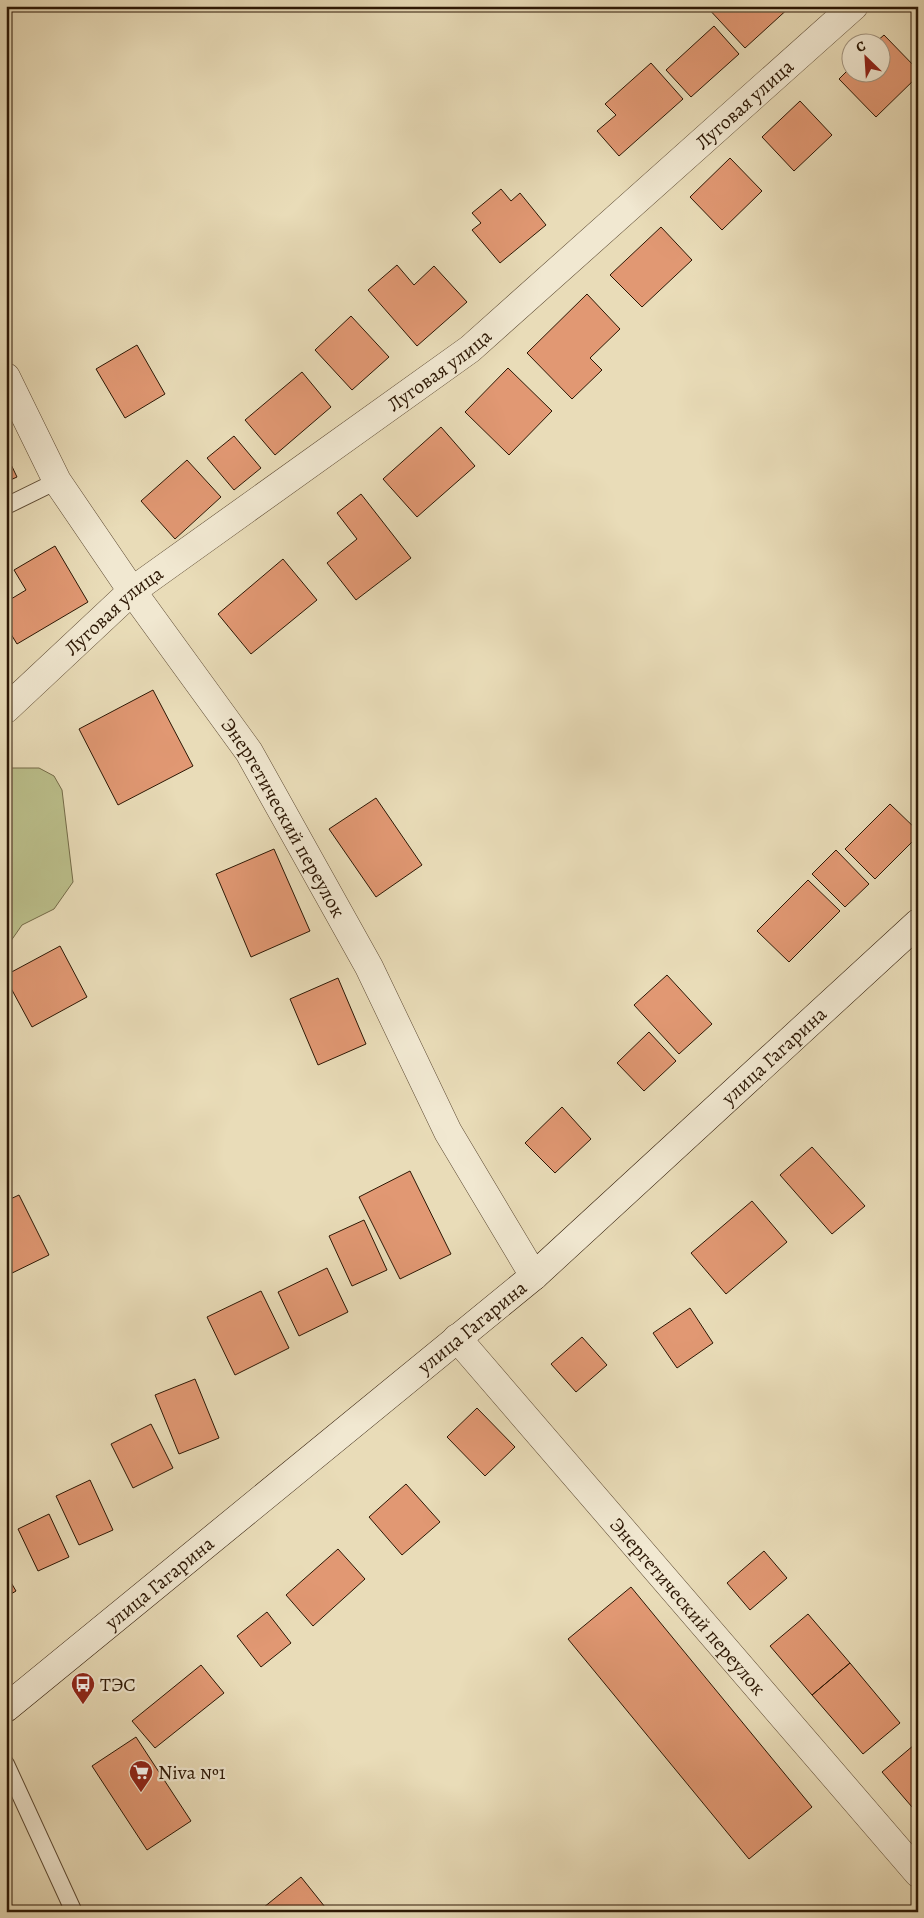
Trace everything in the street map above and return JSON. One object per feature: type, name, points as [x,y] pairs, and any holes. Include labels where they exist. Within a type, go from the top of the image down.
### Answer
[{"type":"street","name":"Луговая улица","points":[[6,709],[132,591],[470,349],[854,6]]},
{"type":"street","name":"Энергетический переулок","points":[[6,377],[57,481],[132,591],[249,752],[369,967],[448,1132],[534,1276]]},
{"type":"street","name":"улица Гагарина","points":[[6,1708],[534,1276],[918,923]]},
{"type":"street","name":"Энергетический переулок","points":[[457,1338],[918,1873]]},
{"type":"lane","points":[[6,506],[57,481]]},
{"type":"lane","points":[[6,1764],[74,1912]]},
{"type":"green space","points":[[11,768],[39,768],[54,776],[62,790],[73,882],[54,909],[22,925],[6,948],[6,775]]},
{"type":"building","points":[[706,6],[791,6],[745,48]]},
{"type":"building","points":[[714,26],[739,54],[691,97],[666,70]]},
{"type":"building","points":[[892,43],[918,70],[918,76],[876,117],[839,79],[842,76],[842,82],[892,82]]},
{"type":"building","points":[[651,63],[683,99],[619,156],[597,131],[616,115],[605,104]]},
{"type":"building","points":[[800,101],[832,135],[794,171],[762,137]]},
{"type":"building","points":[[730,158],[762,191],[722,230],[690,197]]},
{"type":"building","points":[[501,189],[511,201],[520,193],[546,225],[500,263],[472,230],[481,223],[472,213]]},
{"type":"building","points":[[661,227],[692,260],[642,307],[610,275]]},
{"type":"building","points":[[397,265],[414,285],[434,266],[467,302],[417,346],[368,290]]},
{"type":"building","points":[[587,294],[620,329],[590,358],[602,370],[572,399],[527,353]]},
{"type":"building","points":[[351,316],[389,357],[352,390],[315,350]]},
{"type":"building","points":[[137,345],[165,394],[125,418],[96,369]]},
{"type":"building","points":[[508,368],[552,411],[509,455],[465,412]]},
{"type":"building","points":[[302,372],[331,407],[275,455],[245,420]]},
{"type":"building","points":[[441,427],[475,466],[417,517],[383,479]]},
{"type":"building","points":[[234,436],[261,468],[234,490],[207,458]]},
{"type":"building","points":[[6,454],[17,477],[6,482]]},
{"type":"building","points":[[187,460],[221,497],[175,539],[141,501]]},
{"type":"building","points":[[361,494],[411,558],[356,600],[327,563],[357,539],[337,513]]},
{"type":"building","points":[[55,546],[88,602],[17,644],[6,626],[6,602],[26,590],[14,570]]},
{"type":"building","points":[[283,559],[317,600],[251,654],[218,614]]},
{"type":"building","points":[[153,690],[193,766],[118,805],[79,729]]},
{"type":"building","points":[[376,798],[422,865],[376,897],[329,829]]},
{"type":"building","points":[[890,804],[918,831],[918,836],[875,879],[845,849]]},
{"type":"building","points":[[274,849],[310,931],[251,957],[216,874]]},
{"type":"building","points":[[836,850],[869,884],[845,907],[812,874]]},
{"type":"building","points":[[808,880],[840,911],[789,962],[757,931]]},
{"type":"building","points":[[60,946],[87,997],[32,1027],[6,979],[6,975]]},
{"type":"building","points":[[667,975],[712,1024],[679,1054],[634,1005]]},
{"type":"building","points":[[338,978],[366,1044],[318,1065],[290,999]]},
{"type":"building","points":[[649,1032],[676,1061],[644,1091],[617,1063]]},
{"type":"building","points":[[562,1107],[591,1139],[555,1173],[525,1143]]},
{"type":"building","points":[[812,1147],[865,1206],[832,1234],[780,1175]]},
{"type":"building","points":[[410,1171],[451,1254],[400,1279],[359,1197]]},
{"type":"building","points":[[19,1195],[49,1255],[6,1276],[6,1201]]},
{"type":"building","points":[[752,1201],[787,1242],[726,1294],[691,1253]]},
{"type":"building","points":[[364,1220],[387,1270],[352,1286],[329,1236]]},
{"type":"building","points":[[327,1268],[348,1312],[299,1336],[278,1292]]},
{"type":"building","points":[[261,1291],[289,1348],[235,1375],[207,1317]]},
{"type":"building","points":[[690,1308],[713,1343],[677,1368],[653,1333]]},
{"type":"building","points":[[582,1337],[607,1365],[576,1392],[551,1364]]},
{"type":"building","points":[[195,1379],[219,1438],[179,1454],[155,1395]]},
{"type":"building","points":[[477,1408],[515,1447],[485,1476],[447,1437]]},
{"type":"building","points":[[151,1424],[173,1468],[133,1488],[111,1444]]},
{"type":"building","points":[[90,1480],[113,1530],[79,1545],[56,1496]]},
{"type":"building","points":[[406,1484],[440,1522],[402,1555],[369,1517]]},
{"type":"building","points":[[49,1514],[69,1557],[38,1571],[18,1529]]},
{"type":"building","points":[[338,1549],[365,1579],[313,1626],[286,1595]]},
{"type":"building","points":[[764,1551],[787,1578],[750,1610],[727,1583]]},
{"type":"building","points":[[6,1574],[16,1591],[6,1597]]},
{"type":"building","points":[[631,1587],[812,1807],[749,1859],[568,1639]]},
{"type":"building","points":[[267,1612],[291,1643],[261,1667],[237,1636]]},
{"type":"building","points":[[808,1614],[850,1663],[812,1695],[770,1646]]},
{"type":"building","points":[[850,1663],[900,1723],[863,1754],[812,1695]]},
{"type":"building","points":[[201,1665],[224,1693],[155,1748],[132,1721]]},
{"type":"building","name":"Niva №1","points":[[136,1737],[191,1821],[147,1850],[92,1766]]},
{"type":"building","points":[[914,1745],[918,1750],[918,1814],[882,1772]]},
{"type":"building","points":[[301,1877],[329,1912],[258,1912]]},
{"type":"place","name":"ТЭС","points":[[83,1705]]},
{"type":"place","name":"Niva №1","points":[[141,1793]]}]
